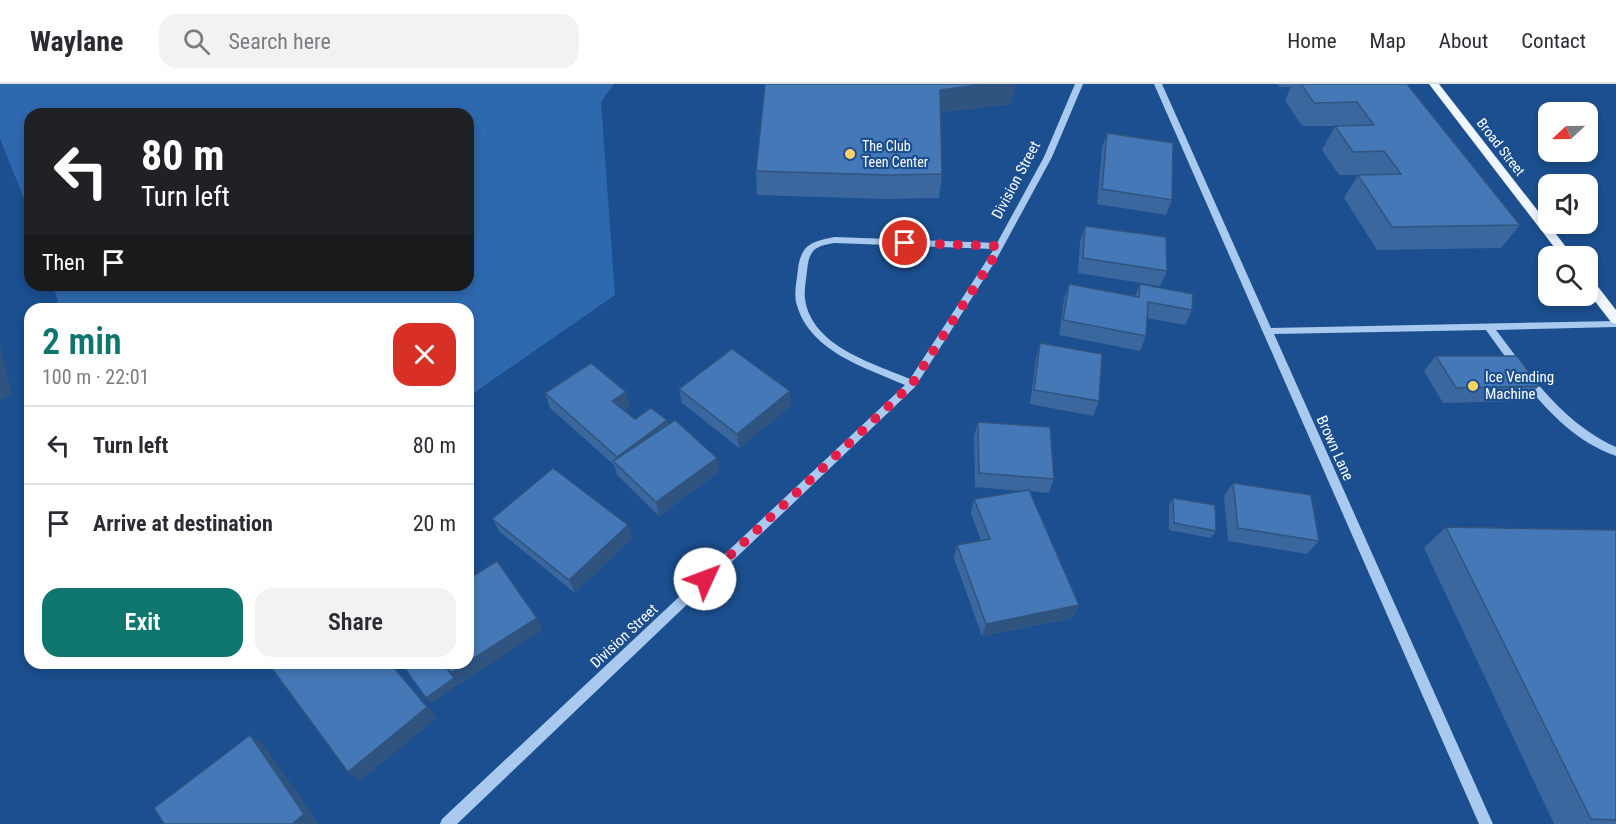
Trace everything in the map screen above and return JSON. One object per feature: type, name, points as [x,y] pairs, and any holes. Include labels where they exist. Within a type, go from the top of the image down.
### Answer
[{"type":"main road","name":"Broad Street","points":[[1434,84],[1559,246]]},
{"type":"main road","points":[[1598,296],[1616,319]]},
{"type":"street","name":"Division Street","points":[[447,824],[912,384],[992,260],[997,246],[1047,157],[1079,84]]},
{"type":"street","name":"Brown Lane","points":[[1158,84],[1486,824]]},
{"type":"street","points":[[912,384],[822,340],[807,321],[800,299],[803,256],[814,243],[835,240],[997,246]]},
{"type":"street","points":[[1267,331],[1616,324]]},
{"type":"street","points":[[1489,327],[1533,384],[1562,416],[1598,446],[1616,452]]},
{"type":"shaded area","points":[[0,84],[614,84],[601,102],[615,295],[474,393],[474,303],[58,303],[55,291],[474,291],[474,108],[24,108],[24,198],[0,139]]},
{"type":"building","name":"The Club Teen Center","points":[[765,84],[986,84],[940,90],[942,174],[888,175],[756,171]]},
{"type":"building","points":[[1301,84],[1407,84],[1520,225],[1392,227],[1358,175],[1401,174],[1384,151],[1353,152],[1335,126],[1374,125],[1357,102],[1314,103]]},
{"type":"building","points":[[1107,133],[1173,143],[1172,200],[1102,189]]},
{"type":"building","points":[[1085,226],[1166,237],[1167,271],[1083,258]]},
{"type":"building","points":[[1069,284],[1139,297],[1140,284],[1193,294],[1192,310],[1148,302],[1146,336],[1063,320]]},
{"type":"building","points":[[1040,343],[1102,354],[1099,401],[1034,390]]},
{"type":"building","points":[[732,349],[790,391],[737,434],[679,389]]},
{"type":"building","points":[[1436,356],[1517,356],[1539,386],[1456,388]]},
{"type":"building","points":[[591,363],[626,392],[612,401],[635,419],[651,408],[667,420],[617,457],[545,393]]},
{"type":"building","points":[[675,420],[717,458],[656,502],[613,461]]},
{"type":"building","points":[[978,422],[1050,427],[1054,479],[979,473]]},
{"type":"building","points":[[553,468],[628,525],[569,580],[492,519]]},
{"type":"building","points":[[1233,483],[1311,495],[1319,541],[1238,528]]},
{"type":"building","points":[[1029,490],[1079,605],[986,624],[957,545],[990,539],[974,499]]},
{"type":"building","points":[[1173,498],[1215,505],[1216,531],[1174,523]]},
{"type":"building","points":[[1446,527],[1616,530],[1616,820],[1591,819]]},
{"type":"building","points":[[497,561],[537,618],[474,658],[474,575]]},
{"type":"building","points":[[272,669],[395,669],[427,707],[348,772]]},
{"type":"building","points":[[405,669],[447,669],[454,678],[426,698]]},
{"type":"building","points":[[250,735],[304,814],[292,824],[164,824],[154,808]]},
{"type":"place","name":"The Club Teen Center","points":[[850,154]]},
{"type":"place","name":"Ice Vending Machine","points":[[1473,386]]},
{"type":"route","points":[[705,579],[912,384],[992,260],[997,246],[905,243]]}]
